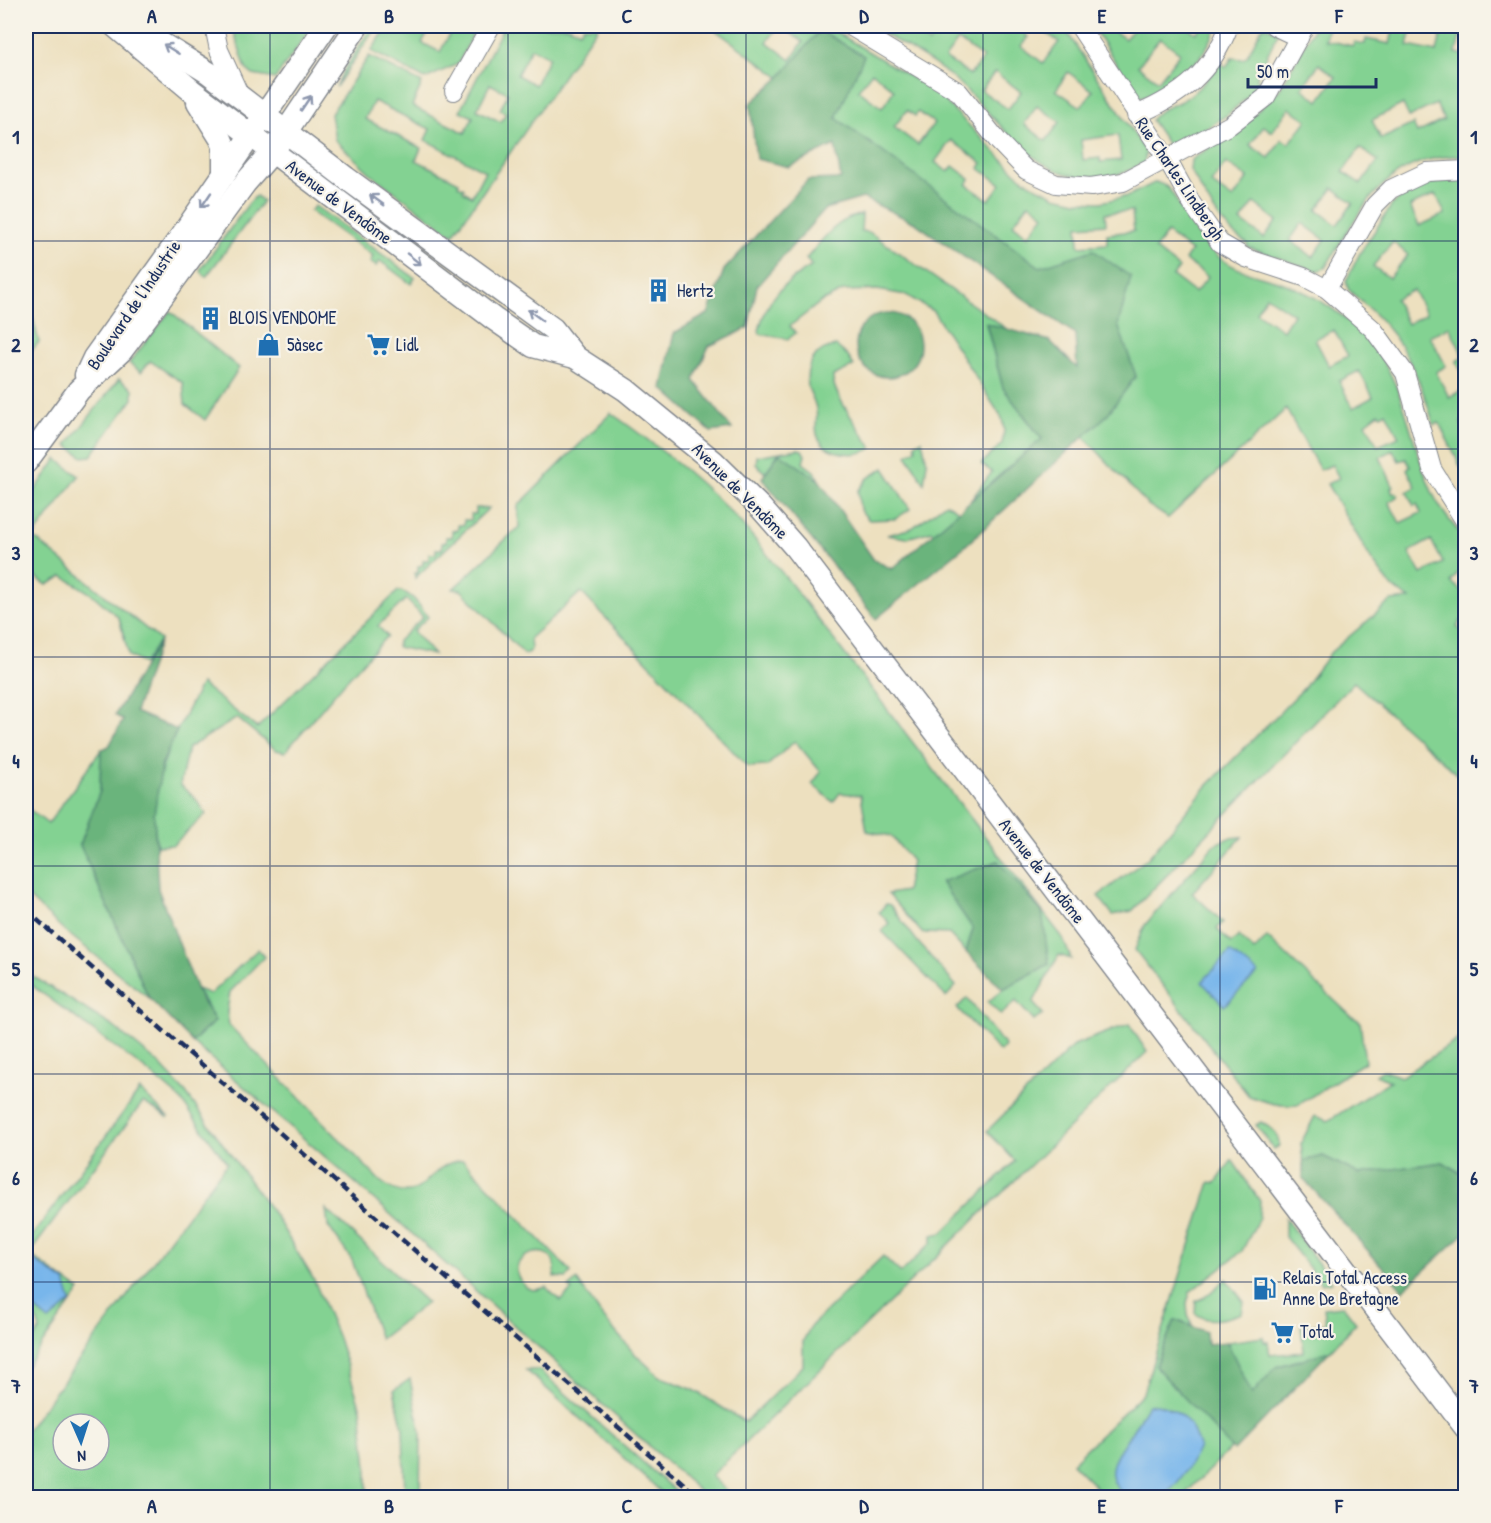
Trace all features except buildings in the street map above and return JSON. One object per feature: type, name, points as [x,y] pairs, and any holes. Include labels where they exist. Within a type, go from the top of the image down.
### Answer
[{"type":"main road","name":"Avenue de Vendôme","points":[[115,26],[191,90],[455,291],[533,346],[574,357],[626,390],[714,462],[760,507],[795,547],[1466,1428]]},
{"type":"main road","name":"Avenue de Vendôme","points":[[133,26],[209,73],[553,329],[574,357]]},
{"type":"main road","name":"Boulevard de l'Industrie","points":[[79,390],[94,358],[326,26]]},
{"type":"main road","name":"Boulevard de l'Industrie","points":[[79,390],[120,351],[245,183],[273,151],[357,26]]},
{"type":"main road","points":[[191,90],[224,146],[224,173]]},
{"type":"main road","points":[[26,462],[79,390]]},
{"type":"street","points":[[214,26],[219,50],[241,98]]},
{"type":"street","points":[[454,91],[490,26]]},
{"type":"street","points":[[850,26],[959,92],[998,141],[1026,170],[1056,184],[1091,187],[1123,182],[1230,125],[1266,97],[1302,32],[1274,26]]},
{"type":"street","name":"Rue Charles Lindbergh","points":[[1079,26],[1167,159],[1192,204],[1220,243],[1246,258],[1305,277],[1327,289],[1373,329],[1405,373],[1432,469],[1466,523]]},
{"type":"street","points":[[1136,115],[1160,105],[1200,76],[1221,47],[1229,26]]},
{"type":"street","points":[[209,73],[219,50]]},
{"type":"street","points":[[1327,289],[1375,205],[1391,189],[1426,172],[1466,170]]},
{"type":"green space","points":[[232,26],[313,26],[275,79],[253,75],[246,69]]},
{"type":"green space","points":[[372,26],[377,26],[336,87],[342,73]]},
{"type":"green space","points":[[388,26],[431,26],[422,43],[440,52],[454,26],[477,26],[458,64],[425,79],[371,51]]},
{"type":"green space","points":[[504,26],[568,26],[580,31],[583,26],[598,26],[453,235],[372,175],[335,140],[331,114],[369,56],[422,83],[412,106],[465,133],[473,117],[460,111]],"holes":[[[531,48],[549,57],[535,85],[517,75]],[[490,84],[508,93],[500,110],[506,113],[501,122],[477,110]],[[374,101],[430,129],[425,140],[485,171],[472,196],[463,191],[464,188],[458,185],[459,182],[416,160],[421,148],[365,119]]]},
{"type":"green space","points":[[710,26],[779,26],[767,42],[791,60],[803,42],[781,26],[826,26],[939,95],[1016,173],[1031,184],[1055,196],[1077,201],[1101,202],[1128,196],[1156,182],[1164,185],[1172,193],[1199,236],[1219,257],[1243,271],[1309,294],[1350,323],[1368,341],[1390,374],[1398,392],[1433,494],[1445,515],[1465,539],[1465,570],[1462,568],[1451,582],[1465,593],[1465,623],[1461,621],[1457,627],[1465,633],[1465,781],[1354,682],[1132,911],[1113,915],[1098,896],[1148,858],[1207,786],[1302,690],[1331,652],[1391,601],[1410,599],[1391,586],[1371,559],[1327,484],[1339,478],[1332,465],[1320,470],[1286,409],[1168,518],[1148,505],[1083,436],[1106,416],[1118,325]],"holes":[[[872,72],[894,90],[882,108],[858,90]],[[907,110],[915,116],[918,112],[934,123],[918,145],[894,127]],[[951,140],[982,163],[979,168],[1001,184],[989,200],[967,185],[970,179],[953,166],[948,172],[935,162]],[[1029,203],[1044,215],[1028,236],[1013,224]],[[1132,211],[1134,231],[1107,234],[1107,244],[1079,246],[1078,226],[1106,224],[1105,213]],[[1167,233],[1191,251],[1185,260],[1208,277],[1195,293],[1173,276],[1179,268],[1155,249]],[[1266,296],[1293,314],[1283,330],[1256,312]],[[1334,330],[1348,356],[1329,366],[1315,339]],[[1359,371],[1373,397],[1353,408],[1339,381]],[[1386,412],[1399,437],[1378,446],[1366,423],[1379,413],[1381,415]],[[1393,450],[1399,461],[1406,459],[1410,466],[1407,469],[1416,487],[1407,492],[1414,506],[1417,504],[1421,513],[1400,523],[1389,502],[1398,496],[1391,488],[1393,486],[1380,457]],[[1431,540],[1443,563],[1421,574],[1409,552]]]},
{"type":"green space","points":[[870,26],[905,26],[929,43],[939,26],[1032,26],[1021,46],[1043,63],[1059,42],[1036,26],[1063,26],[1146,152],[1144,163],[1122,173],[1091,178],[1067,174],[1046,165],[1026,151],[945,72]],"holes":[[[958,40],[983,58],[970,75],[945,58]],[[995,72],[1021,92],[1008,109],[981,90]],[[1068,72],[1093,91],[1081,107],[1056,90]],[[1037,106],[1060,122],[1046,141],[1024,124]],[[1118,135],[1121,160],[1100,162],[1100,158],[1083,160],[1081,140]]]},
{"type":"green space","points":[[1092,26],[1107,26],[1125,39],[1136,26],[1185,26],[1196,33],[1202,26],[1217,26],[1203,53],[1190,68],[1155,93],[1138,97]],"holes":[[[1160,38],[1180,53],[1158,81],[1138,66]]]},
{"type":"green space","points":[[1263,26],[1279,31],[1257,76],[1261,85],[1227,115],[1177,148],[1171,149],[1151,120],[1161,110],[1194,92],[1221,63],[1226,67],[1232,58],[1243,59],[1247,56]]},
{"type":"green space","points":[[1315,26],[1328,26],[1325,40],[1353,46],[1354,42],[1365,44],[1366,39],[1390,44],[1394,26],[1465,26],[1465,37],[1460,36],[1456,53],[1465,55],[1466,128],[1462,141],[1465,142],[1465,156],[1438,158],[1415,164],[1395,175],[1364,206],[1325,268],[1317,271],[1247,247],[1248,244],[1229,230],[1214,211],[1190,170],[1191,160],[1242,126],[1280,89]],"holes":[[[1412,28],[1441,34],[1437,52],[1408,46]],[[1319,64],[1336,77],[1319,101],[1302,88]],[[1403,104],[1409,117],[1436,104],[1444,120],[1417,133],[1413,124],[1381,139],[1372,120]],[[1289,108],[1307,120],[1289,144],[1282,139],[1269,158],[1250,145],[1264,126],[1272,132]],[[1360,148],[1378,161],[1361,184],[1343,172]],[[1226,163],[1248,178],[1233,199],[1211,183]],[[1333,188],[1353,203],[1337,225],[1317,210]],[[1254,203],[1277,221],[1264,238],[1241,221]],[[1302,223],[1325,240],[1313,257],[1290,240]]]},
{"type":"green space","points":[[820,30],[864,56],[836,118],[1040,267],[1093,250],[1131,277],[1118,325],[1136,376],[1106,416],[965,546],[876,619],[762,478],[779,453],[819,480],[874,560],[892,569],[1042,439],[1003,388],[986,323],[1050,341],[1077,368],[1075,334],[915,223],[863,198],[825,209],[757,286],[748,328],[709,346],[694,380],[732,429],[711,432],[662,388],[674,333],[708,314],[724,270],[808,180],[841,179],[835,145],[789,167],[756,159],[750,104],[780,77]]},
{"type":"green space","points":[[1453,179],[1465,179],[1465,378],[1456,361],[1464,357],[1449,327],[1430,336],[1446,366],[1436,372],[1449,397],[1465,389],[1465,420],[1461,422],[1465,432],[1465,476],[1439,423],[1434,425],[1420,385],[1402,347],[1381,320],[1348,289],[1346,281],[1360,253],[1392,205],[1420,187]],"holes":[[[1436,194],[1445,214],[1419,226],[1410,206]],[[1393,242],[1408,255],[1389,278],[1373,266]],[[1413,290],[1426,314],[1407,324],[1395,299]]]},
{"type":"green space","points":[[256,196],[263,201],[206,277],[200,270]]},
{"type":"green space","points":[[315,206],[415,278],[411,284],[380,261],[376,266],[370,262],[373,256],[310,211]]},
{"type":"green space","points":[[862,214],[861,231],[869,232],[1007,329],[986,324],[1003,388],[1042,439],[970,501],[992,472],[981,464],[1002,444],[1004,430],[1002,418],[933,311],[906,295],[877,290],[843,291],[821,302],[790,326],[796,333],[788,339],[760,334],[766,309],[778,292],[812,266],[806,259],[837,225]]},
{"type":"green space","points":[[170,311],[239,368],[205,420],[185,404],[183,383],[150,361],[141,372],[129,363]]},
{"type":"green space","points":[[882,313],[894,313],[911,322],[918,333],[920,345],[918,357],[911,368],[894,377],[882,377],[870,372],[861,363],[856,351],[856,339],[861,327],[870,318]]},
{"type":"green space","points":[[33,319],[39,342],[26,357],[26,341],[31,334],[26,330],[26,321],[29,323]]},
{"type":"green space","points":[[836,346],[847,355],[854,366],[833,376],[837,392],[872,448],[858,453],[842,453],[828,448],[817,434],[815,403],[808,387],[808,372],[817,354]]},
{"type":"green space","points":[[119,379],[133,389],[133,399],[91,456],[83,457],[67,445]]},
{"type":"green space","points":[[611,413],[695,478],[747,530],[1063,938],[1071,959],[1059,955],[1033,1003],[1043,1014],[1034,1021],[1016,1001],[1001,1015],[988,1002],[1003,989],[1049,964],[973,929],[966,952],[949,934],[922,933],[888,894],[906,891],[912,861],[891,836],[867,831],[861,795],[840,793],[833,802],[812,784],[821,772],[795,741],[767,766],[748,767],[581,592],[530,638],[531,650],[525,655],[461,590],[453,589],[519,527],[518,506]]},
{"type":"green space","points":[[922,440],[927,462],[924,483],[907,455],[916,449],[915,444]]},
{"type":"green space","points":[[798,449],[802,450],[805,455],[803,463],[815,472],[819,480],[779,453],[765,473],[756,464],[757,456]]},
{"type":"green space","points":[[57,459],[79,476],[33,537],[160,640],[144,664],[129,656],[119,618],[93,595],[63,576],[47,585],[26,570],[26,503]]},
{"type":"green space","points":[[884,468],[910,509],[895,519],[869,520],[860,510],[858,491],[868,478]]},
{"type":"green space","points":[[946,503],[959,511],[933,534],[932,531],[907,538],[887,535],[912,528]]},
{"type":"green space","points":[[476,508],[489,508],[415,578],[418,566],[423,565],[423,560],[429,560],[429,554],[436,554],[436,549],[442,549],[442,543],[446,542],[446,537],[452,537],[452,531],[458,530],[458,525],[464,525],[464,520],[471,520],[471,514],[476,514]]},
{"type":"green space","points":[[398,591],[412,597],[428,617],[413,631],[434,655],[397,647],[398,641],[423,617],[406,599],[378,626],[387,636],[285,752],[276,750],[237,718],[188,748],[180,785],[195,798],[206,814],[173,845],[157,846],[154,818],[159,778],[170,746],[201,684],[257,728]]},
{"type":"green space","points":[[160,640],[135,712],[177,730],[162,764],[154,814],[158,889],[200,998],[215,1021],[192,1042],[149,998],[80,845],[100,791],[101,750],[109,746],[123,720],[115,715]]},
{"type":"green space","points":[[101,750],[100,791],[80,845],[149,998],[65,931],[26,895],[26,807],[48,824]]},
{"type":"green space","points":[[1242,837],[1192,893],[1223,922],[1217,929],[1231,943],[1239,936],[1254,951],[1267,937],[1352,1017],[1360,1021],[1365,1062],[1298,1105],[1279,1105],[1249,1096],[1135,950],[1145,925],[1215,844],[1229,838]]},
{"type":"green space","points":[[998,861],[1042,912],[1049,964],[1003,989],[966,952],[973,929],[941,882]]},
{"type":"green space","points":[[886,904],[890,905],[917,941],[956,986],[946,997],[882,931],[889,923],[879,912]]},
{"type":"green space","points":[[258,949],[264,957],[230,992],[227,1012],[229,1025],[380,1181],[394,1190],[406,1192],[415,1190],[440,1169],[450,1163],[463,1160],[571,1272],[567,1278],[554,1277],[554,1264],[549,1256],[541,1253],[532,1254],[523,1258],[518,1265],[517,1274],[526,1287],[534,1290],[546,1287],[560,1301],[572,1290],[569,1287],[577,1280],[601,1315],[633,1352],[659,1376],[694,1390],[745,1422],[803,1366],[803,1341],[811,1326],[883,1256],[901,1273],[932,1242],[932,1235],[942,1233],[1015,1161],[987,1131],[1074,1045],[1129,1024],[1147,1052],[711,1476],[733,1497],[707,1498],[360,1187],[192,1042],[215,1021],[197,989],[210,994]]},
{"type":"green space","points":[[26,972],[114,1027],[157,1062],[186,1093],[276,1217],[314,1280],[338,1338],[361,1409],[367,1467],[367,1497],[26,1497],[26,1431],[227,1163],[181,1100],[146,1070],[26,981]]},
{"type":"green space","points":[[967,998],[1005,1046],[1000,1052],[957,1008]]},
{"type":"green space","points":[[1465,1035],[1465,1176],[1443,1162],[1359,1174],[1323,1156],[1303,1161],[1301,1143],[1315,1116],[1328,1121],[1390,1081],[1376,1075],[1383,1070],[1401,1077]]},
{"type":"green space","points":[[140,1090],[169,1118],[143,1102],[29,1254],[80,1291],[26,1367],[26,1352],[40,1329],[36,1318],[26,1310],[26,1302],[49,1320],[65,1282],[26,1255],[26,1244]]},
{"type":"green space","points":[[1261,1122],[1276,1134],[1279,1146],[1274,1149],[1256,1125]]},
{"type":"green space","points":[[1323,1156],[1359,1174],[1443,1162],[1465,1176],[1465,1233],[1403,1290],[1303,1178],[1303,1161]]},
{"type":"green space","points":[[1232,1160],[1260,1201],[1259,1218],[1242,1251],[1190,1292],[1187,1304],[1192,1326],[1175,1320],[1155,1366],[1232,1447],[1182,1497],[1106,1497],[1072,1463],[1143,1393],[1210,1182],[1216,1183]]},
{"type":"green space","points":[[326,1209],[427,1303],[380,1339],[352,1260],[328,1226]]},
{"type":"green space","points":[[1285,1218],[1332,1282],[1322,1284],[1285,1237]]},
{"type":"green space","points":[[1226,1279],[1244,1302],[1242,1313],[1212,1320],[1200,1317],[1195,1313],[1196,1301],[1204,1298]]},
{"type":"green space","points":[[1343,1306],[1356,1323],[1330,1351],[1276,1367],[1252,1395],[1227,1342],[1263,1337],[1264,1342],[1268,1342],[1270,1355],[1304,1352],[1301,1326],[1326,1324],[1324,1308]]},
{"type":"green space","points":[[1175,1320],[1206,1332],[1207,1344],[1227,1342],[1252,1394],[1276,1367],[1330,1351],[1234,1451],[1155,1366]]},
{"type":"green space","points":[[526,1370],[539,1370],[682,1497],[667,1497]]},
{"type":"green space","points":[[410,1379],[421,1434],[420,1497],[405,1497],[403,1429],[394,1390]]},
{"type":"water","points":[[1230,952],[1258,973],[1224,1006],[1202,982]]},
{"type":"water","points":[[26,1255],[65,1282],[71,1302],[49,1321],[26,1302]]},
{"type":"water","points":[[1157,1404],[1174,1410],[1185,1419],[1199,1447],[1182,1477],[1163,1495],[1157,1498],[1128,1497],[1114,1482],[1113,1466],[1120,1449],[1148,1405]]},
{"type":"railway","points":[[26,910],[700,1498]]},
{"type":"place","name":"Hertz","points":[[659,291]]},
{"type":"place","name":"BLOIS VENDOME","points":[[211,318]]},
{"type":"place","name":"5àsec","points":[[269,345]]},
{"type":"place","name":"Lidl","points":[[378,345]]},
{"type":"place","name":"Relais Total Access Anne De Bretagne","points":[[1265,1288]]},
{"type":"place","name":"Total","points":[[1282,1332]]}]
